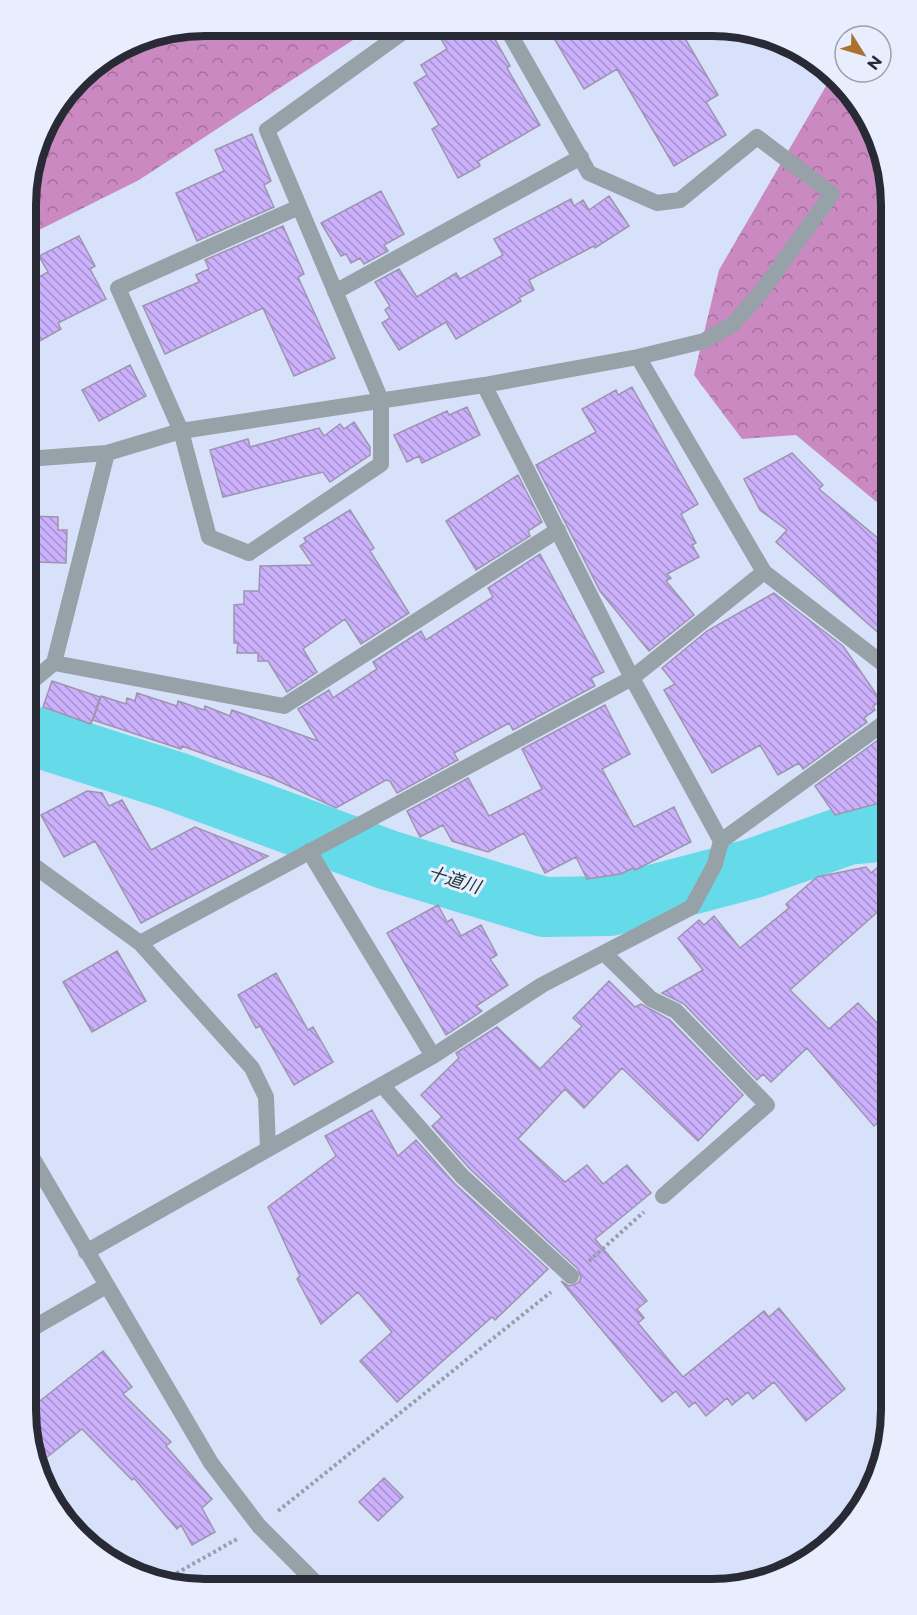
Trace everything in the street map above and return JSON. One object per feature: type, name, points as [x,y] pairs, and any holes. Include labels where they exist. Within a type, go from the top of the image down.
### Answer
[{"type":"street","points":[[299,207],[118,288],[181,431],[209,537],[249,553],[381,464],[381,400],[267,129],[397,36]]},
{"type":"street","points":[[36,458],[107,453],[181,431],[484,385],[638,357],[704,341],[733,324],[762,292],[832,194],[757,137],[680,200],[657,203],[589,173],[511,36]]},
{"type":"street","points":[[335,292],[581,157]]},
{"type":"street","points":[[638,357],[764,572],[881,662]]},
{"type":"street","points":[[484,385],[632,678],[721,841]]},
{"type":"street","points":[[36,678],[54,663],[107,453]]},
{"type":"street","points":[[54,663],[284,706],[558,530]]},
{"type":"street","points":[[140,943],[632,678],[764,572]]},
{"type":"street","points":[[86,1252],[433,1056],[542,985],[692,907],[715,864],[721,841],[881,725]]},
{"type":"street","points":[[309,851],[433,1056]]},
{"type":"street","points":[[36,867],[140,943],[252,1068],[266,1097],[268,1149]]},
{"type":"street","points":[[604,953],[651,999],[676,1011],[767,1105],[663,1196]]},
{"type":"street","points":[[382,1085],[462,1176],[571,1276]]},
{"type":"street","points":[[36,1164],[211,1463],[259,1526],[312,1579]]},
{"type":"street","points":[[36,1326],[106,1286]]},
{"type":"path","points":[[172,1576],[259,1526],[571,1276],[663,1196]]},
{"type":"green space","points":[[359,36],[139,180],[36,232],[37,183],[49,140],[64,111],[78,94],[102,71],[120,59],[151,45],[183,37]]},
{"type":"green space","points":[[828,83],[853,111],[864,130],[880,183],[881,506],[796,435],[742,439],[694,375],[719,270]]},
{"type":"building","points":[[439,36],[493,36],[510,66],[507,68],[540,125],[478,161],[480,166],[458,178],[432,129],[439,125],[414,83],[427,75],[421,65],[447,49]]},
{"type":"building","points":[[553,36],[684,36],[718,95],[706,102],[726,135],[674,166],[617,69],[584,89]]},
{"type":"building","points":[[252,134],[271,181],[264,185],[274,207],[197,241],[176,193],[224,171],[215,150]]},
{"type":"building","points":[[381,191],[404,234],[384,245],[388,251],[364,264],[360,258],[351,263],[346,254],[341,256],[321,223]]},
{"type":"building","points":[[609,196],[629,226],[595,248],[594,246],[529,280],[534,290],[519,298],[521,301],[456,339],[446,322],[399,350],[382,323],[390,318],[385,310],[390,306],[375,282],[399,269],[417,297],[456,273],[460,279],[503,255],[494,239],[571,199],[574,206],[583,200],[589,210]]},
{"type":"building","points":[[283,226],[304,274],[298,277],[335,358],[294,376],[263,308],[165,354],[143,306],[199,282],[196,275],[209,269],[205,260]]},
{"type":"building","points":[[79,236],[95,266],[90,269],[106,299],[58,323],[61,329],[38,342],[36,338],[36,279],[48,272],[39,256]]},
{"type":"building","points":[[130,365],[146,396],[99,421],[82,390]]},
{"type":"building","points":[[632,387],[698,504],[681,514],[696,543],[692,545],[699,557],[667,574],[671,578],[666,581],[694,615],[649,651],[600,591],[536,465],[596,432],[582,409],[616,390],[618,395]]},
{"type":"building","points":[[467,407],[480,435],[422,463],[419,456],[407,462],[394,435],[447,411],[449,415]]},
{"type":"building","points":[[354,422],[370,447],[370,455],[330,482],[323,472],[223,497],[210,450],[248,439],[250,447],[319,428],[324,436],[340,424],[344,429]]},
{"type":"building","points":[[792,453],[823,485],[819,489],[881,541],[881,635],[776,542],[787,530],[760,510],[744,479]]},
{"type":"building","points":[[518,475],[542,522],[528,531],[530,536],[476,570],[446,521]]},
{"type":"building","points":[[350,510],[374,548],[370,551],[409,613],[361,644],[345,619],[303,649],[317,672],[287,692],[268,661],[258,661],[258,653],[237,653],[238,643],[234,643],[234,605],[244,604],[244,591],[259,591],[260,566],[313,565],[300,546],[306,542],[304,538]]},
{"type":"building","points":[[36,516],[58,517],[58,530],[67,530],[66,563],[36,562]]},
{"type":"building","points":[[540,554],[604,672],[591,678],[595,686],[513,730],[509,723],[454,753],[458,760],[397,793],[390,781],[386,780],[336,808],[274,779],[182,746],[181,749],[93,720],[101,696],[126,704],[127,698],[135,701],[137,693],[177,706],[178,701],[204,710],[205,706],[230,716],[232,710],[318,741],[298,709],[329,690],[333,698],[377,669],[373,662],[421,631],[426,640],[493,597],[488,588]]},
{"type":"building","points":[[774,593],[843,646],[881,701],[873,706],[875,710],[864,718],[867,722],[803,769],[799,763],[778,775],[760,745],[712,773],[664,690],[675,684],[662,668],[707,631]]},
{"type":"building","points":[[52,681],[100,697],[91,724],[43,707]]},
{"type":"building","points":[[605,705],[630,754],[602,769],[634,827],[674,807],[691,842],[635,870],[633,868],[621,874],[587,879],[576,857],[545,873],[524,833],[488,852],[452,841],[443,825],[420,837],[407,811],[468,778],[489,816],[542,789],[522,749]]},
{"type":"building","points":[[878,740],[881,745],[881,803],[835,815],[815,786]]},
{"type":"building","points":[[87,791],[102,793],[109,806],[122,800],[151,850],[195,827],[268,856],[141,923],[95,841],[64,857],[41,815]]},
{"type":"building","points":[[881,864],[881,909],[790,990],[829,1029],[858,1003],[878,1024],[881,1021],[881,1120],[874,1126],[807,1048],[771,1082],[763,1074],[757,1080],[684,1004],[662,993],[703,970],[678,938],[699,920],[704,925],[714,916],[740,948],[789,908],[786,904],[817,877],[866,867],[871,873]]},
{"type":"building","points":[[438,905],[447,922],[452,919],[461,936],[481,925],[497,955],[490,959],[508,985],[476,1006],[482,1011],[446,1035],[387,933]]},
{"type":"building","points":[[117,951],[146,1001],[92,1032],[63,982]]},
{"type":"building","points":[[276,973],[308,1030],[313,1027],[333,1062],[294,1085],[260,1026],[256,1028],[238,995]]},
{"type":"building","points":[[609,981],[635,1007],[641,1004],[670,1020],[743,1095],[698,1141],[622,1068],[584,1108],[565,1089],[518,1139],[565,1182],[587,1165],[603,1184],[627,1165],[651,1193],[595,1239],[647,1301],[637,1309],[644,1318],[638,1323],[683,1377],[764,1311],[769,1317],[779,1308],[845,1389],[806,1421],[774,1382],[753,1399],[748,1392],[732,1405],[727,1398],[706,1416],[695,1402],[689,1407],[676,1391],[662,1402],[561,1281],[569,1286],[578,1283],[581,1278],[578,1269],[470,1169],[432,1126],[442,1117],[421,1095],[459,1058],[456,1053],[497,1027],[540,1069],[582,1026],[573,1018]]},
{"type":"building","points":[[372,1110],[398,1156],[416,1140],[455,1184],[548,1269],[495,1320],[492,1317],[397,1402],[360,1361],[392,1332],[358,1292],[321,1324],[297,1279],[300,1276],[268,1207],[336,1156],[325,1136]]},
{"type":"building","points":[[103,1351],[132,1387],[123,1394],[171,1442],[166,1446],[212,1499],[202,1508],[215,1532],[192,1545],[181,1525],[177,1529],[134,1478],[132,1480],[82,1429],[46,1458],[39,1443],[36,1404]]},
{"type":"building","points":[[384,1478],[403,1497],[378,1521],[359,1502]]},
{"type":"waterway","name":"十道川","points":[[36,737],[174,781],[388,860],[544,907],[610,906],[751,869],[848,835],[881,832]]}]
